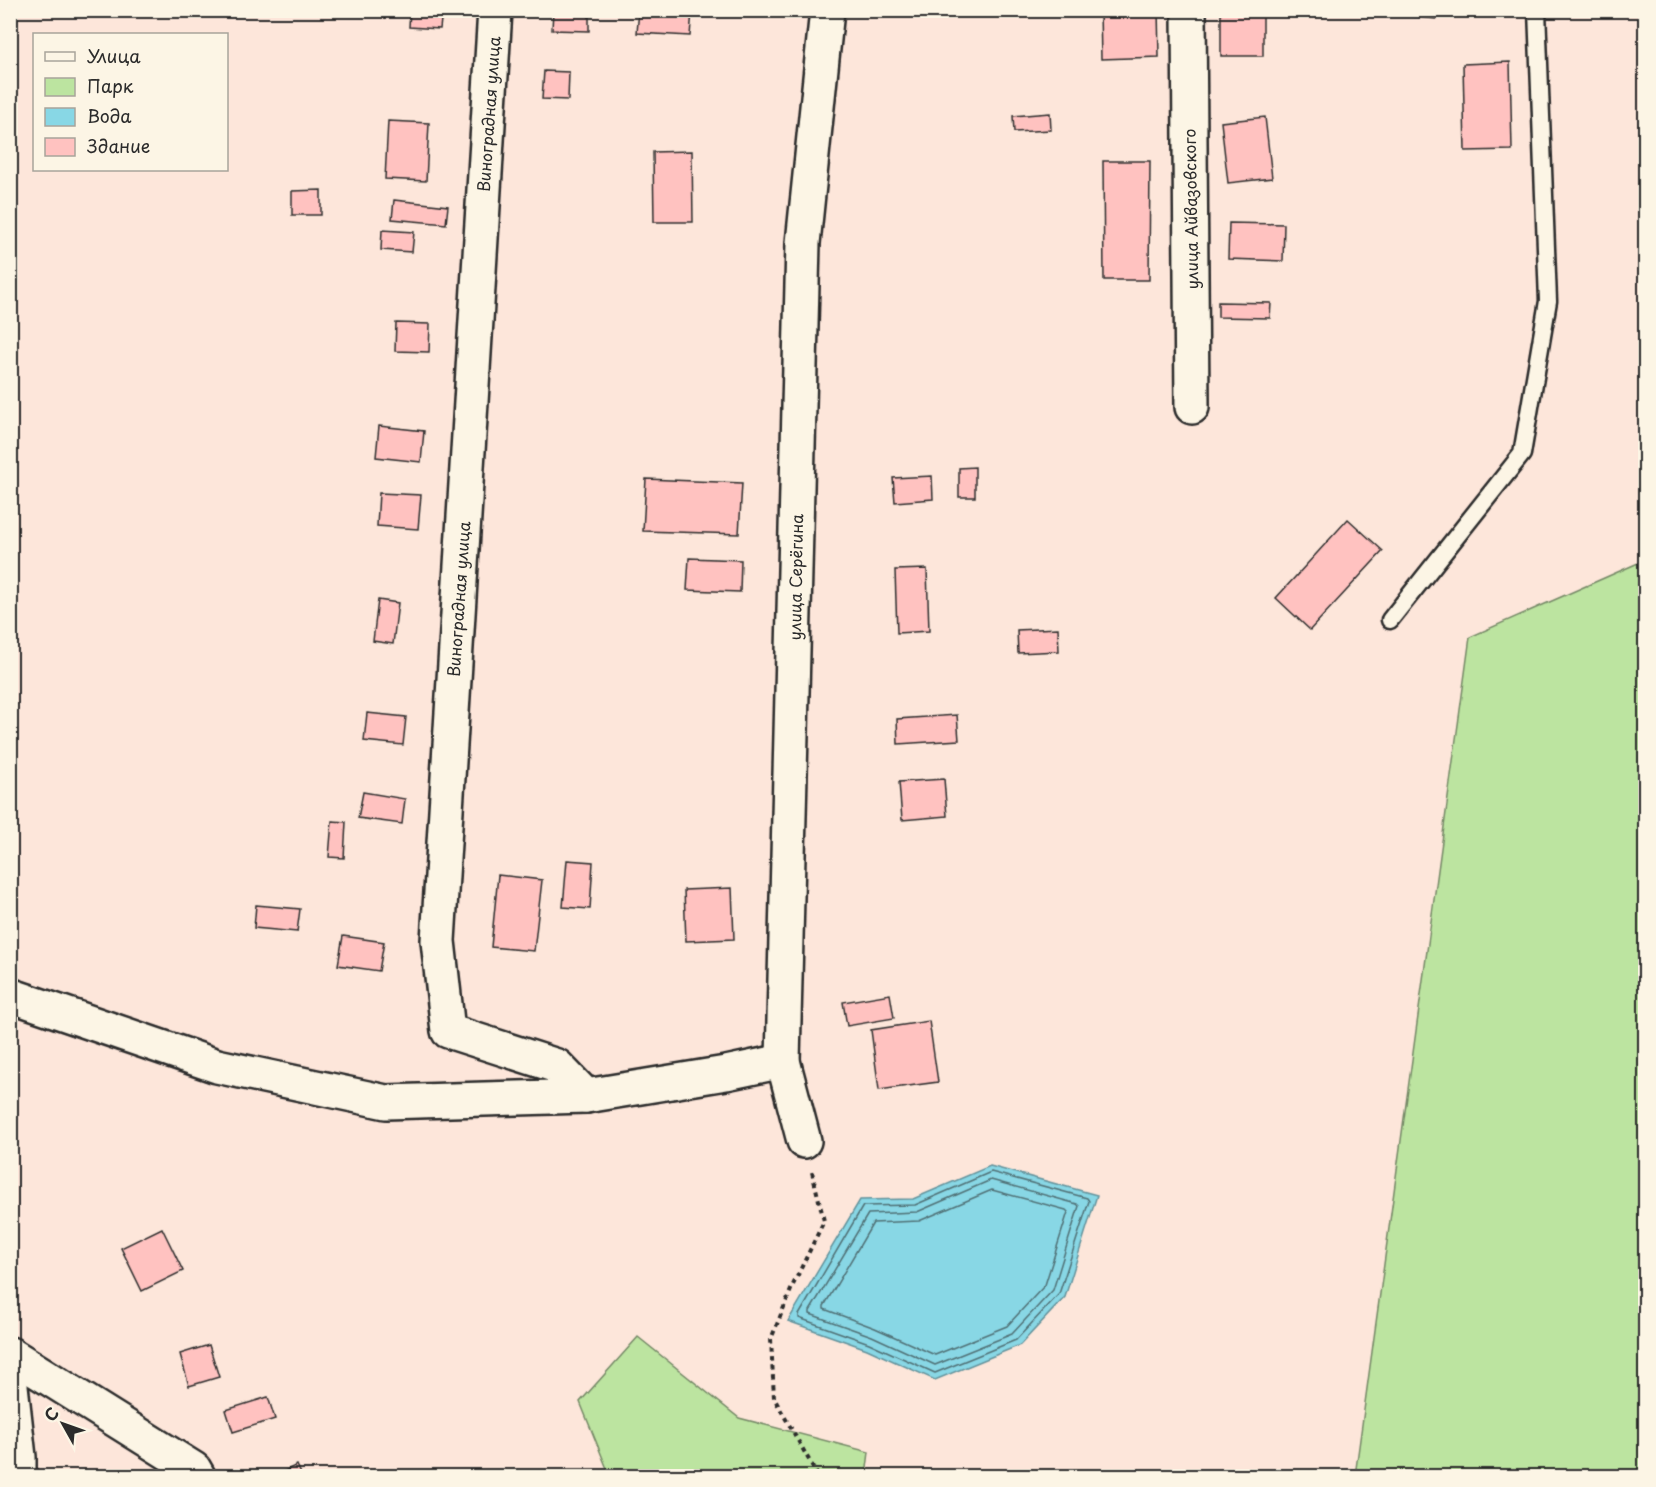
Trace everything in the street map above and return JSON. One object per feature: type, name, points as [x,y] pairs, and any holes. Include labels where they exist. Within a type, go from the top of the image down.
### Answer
[{"type":"street","name":"Виноградная улица","points":[[495,10],[438,941],[448,1030],[556,1066],[586,1096]]},
{"type":"street","name":"улица Серёгина","points":[[804,1141],[783,1061],[803,243],[827,10]]},
{"type":"street","name":"улица Айвазовского","points":[[1189,10],[1192,407]]},
{"type":"street","points":[[10,995],[217,1066],[386,1102],[586,1096],[726,1073],[783,1061]]},
{"type":"street","points":[[10,1354],[194,1469],[198,1476]]},
{"type":"street","points":[[10,1377],[19,1476]]},
{"type":"lane","points":[[1390,620],[1521,454],[1548,301],[1537,10]]},
{"type":"path","points":[[804,1141],[824,1221],[793,1285],[771,1339],[774,1398],[818,1476]]},
{"type":"green space","points":[[1645,560],[1645,1476],[1355,1476],[1470,637]]},
{"type":"green space","points":[[638,1337],[739,1418],[869,1452],[866,1476],[610,1476],[580,1402]]},
{"type":"water","points":[[990,1166],[1097,1195],[1065,1297],[1020,1345],[935,1380],[867,1349],[788,1321],[860,1200],[913,1199]]},
{"type":"building","points":[[410,10],[442,10],[440,29],[409,27]]},
{"type":"building","points":[[553,10],[589,10],[589,31],[552,30]]},
{"type":"building","points":[[639,10],[692,10],[690,36],[637,33]]},
{"type":"building","points":[[1100,10],[1158,10],[1159,57],[1101,59]]},
{"type":"building","points":[[1221,10],[1263,10],[1263,56],[1221,56]]},
{"type":"building","points":[[1401,10],[1437,10],[1436,19],[1400,15]]},
{"type":"building","points":[[1510,62],[1512,150],[1465,151],[1463,64]]},
{"type":"building","points":[[544,71],[569,72],[568,100],[542,99]]},
{"type":"building","points":[[1050,113],[1051,130],[1014,132],[1013,116]]},
{"type":"building","points":[[1265,117],[1272,178],[1228,183],[1221,122]]},
{"type":"building","points":[[388,121],[429,123],[426,181],[385,179]]},
{"type":"building","points":[[692,151],[693,222],[654,222],[653,152]]},
{"type":"building","points":[[1103,161],[1150,161],[1149,280],[1104,280]]},
{"type":"building","points":[[321,190],[321,215],[292,215],[292,191]]},
{"type":"building","points":[[394,200],[448,206],[446,224],[392,219]]},
{"type":"building","points":[[1229,223],[1284,224],[1283,261],[1228,259]]},
{"type":"building","points":[[382,230],[414,232],[412,252],[381,250]]},
{"type":"building","points":[[1218,302],[1271,303],[1270,318],[1218,317]]},
{"type":"building","points":[[396,323],[430,324],[429,352],[395,351]]},
{"type":"building","points":[[379,426],[424,431],[421,462],[376,457]]},
{"type":"building","points":[[975,467],[975,497],[959,497],[959,468]]},
{"type":"building","points":[[932,476],[933,499],[895,502],[893,478]]},
{"type":"building","points":[[646,479],[742,483],[739,534],[643,531]]},
{"type":"building","points":[[379,493],[421,495],[418,529],[377,526]]},
{"type":"building","points":[[1348,519],[1383,551],[1310,630],[1276,598]]},
{"type":"building","points":[[689,558],[741,560],[740,592],[687,590]]},
{"type":"building","points":[[927,569],[929,631],[897,633],[895,570]]},
{"type":"building","points":[[378,600],[398,603],[393,644],[373,641]]},
{"type":"building","points":[[1058,628],[1059,651],[1018,653],[1017,630]]},
{"type":"building","points":[[367,713],[406,717],[403,745],[364,741]]},
{"type":"building","points":[[957,715],[959,740],[898,744],[897,719]]},
{"type":"building","points":[[944,779],[947,816],[902,820],[899,782]]},
{"type":"building","points":[[363,792],[405,799],[402,824],[358,818]]},
{"type":"building","points":[[332,821],[346,822],[344,858],[329,857]]},
{"type":"building","points":[[567,860],[593,862],[590,909],[563,907]]},
{"type":"building","points":[[498,875],[542,880],[534,951],[491,947]]},
{"type":"building","points":[[732,888],[734,939],[686,941],[684,890]]},
{"type":"building","points":[[256,905],[300,909],[297,932],[254,928]]},
{"type":"building","points":[[343,936],[384,942],[379,971],[338,965]]},
{"type":"building","points":[[890,994],[894,1018],[847,1026],[843,1002]]},
{"type":"building","points":[[929,1021],[938,1082],[879,1090],[871,1030]]},
{"type":"building","points":[[162,1228],[183,1271],[142,1291],[121,1248]]},
{"type":"building","points":[[209,1345],[219,1377],[189,1386],[180,1354]]},
{"type":"building","points":[[268,1397],[275,1419],[233,1432],[226,1410]]},
{"type":"building","points":[[297,1465],[302,1476],[274,1476]]}]
